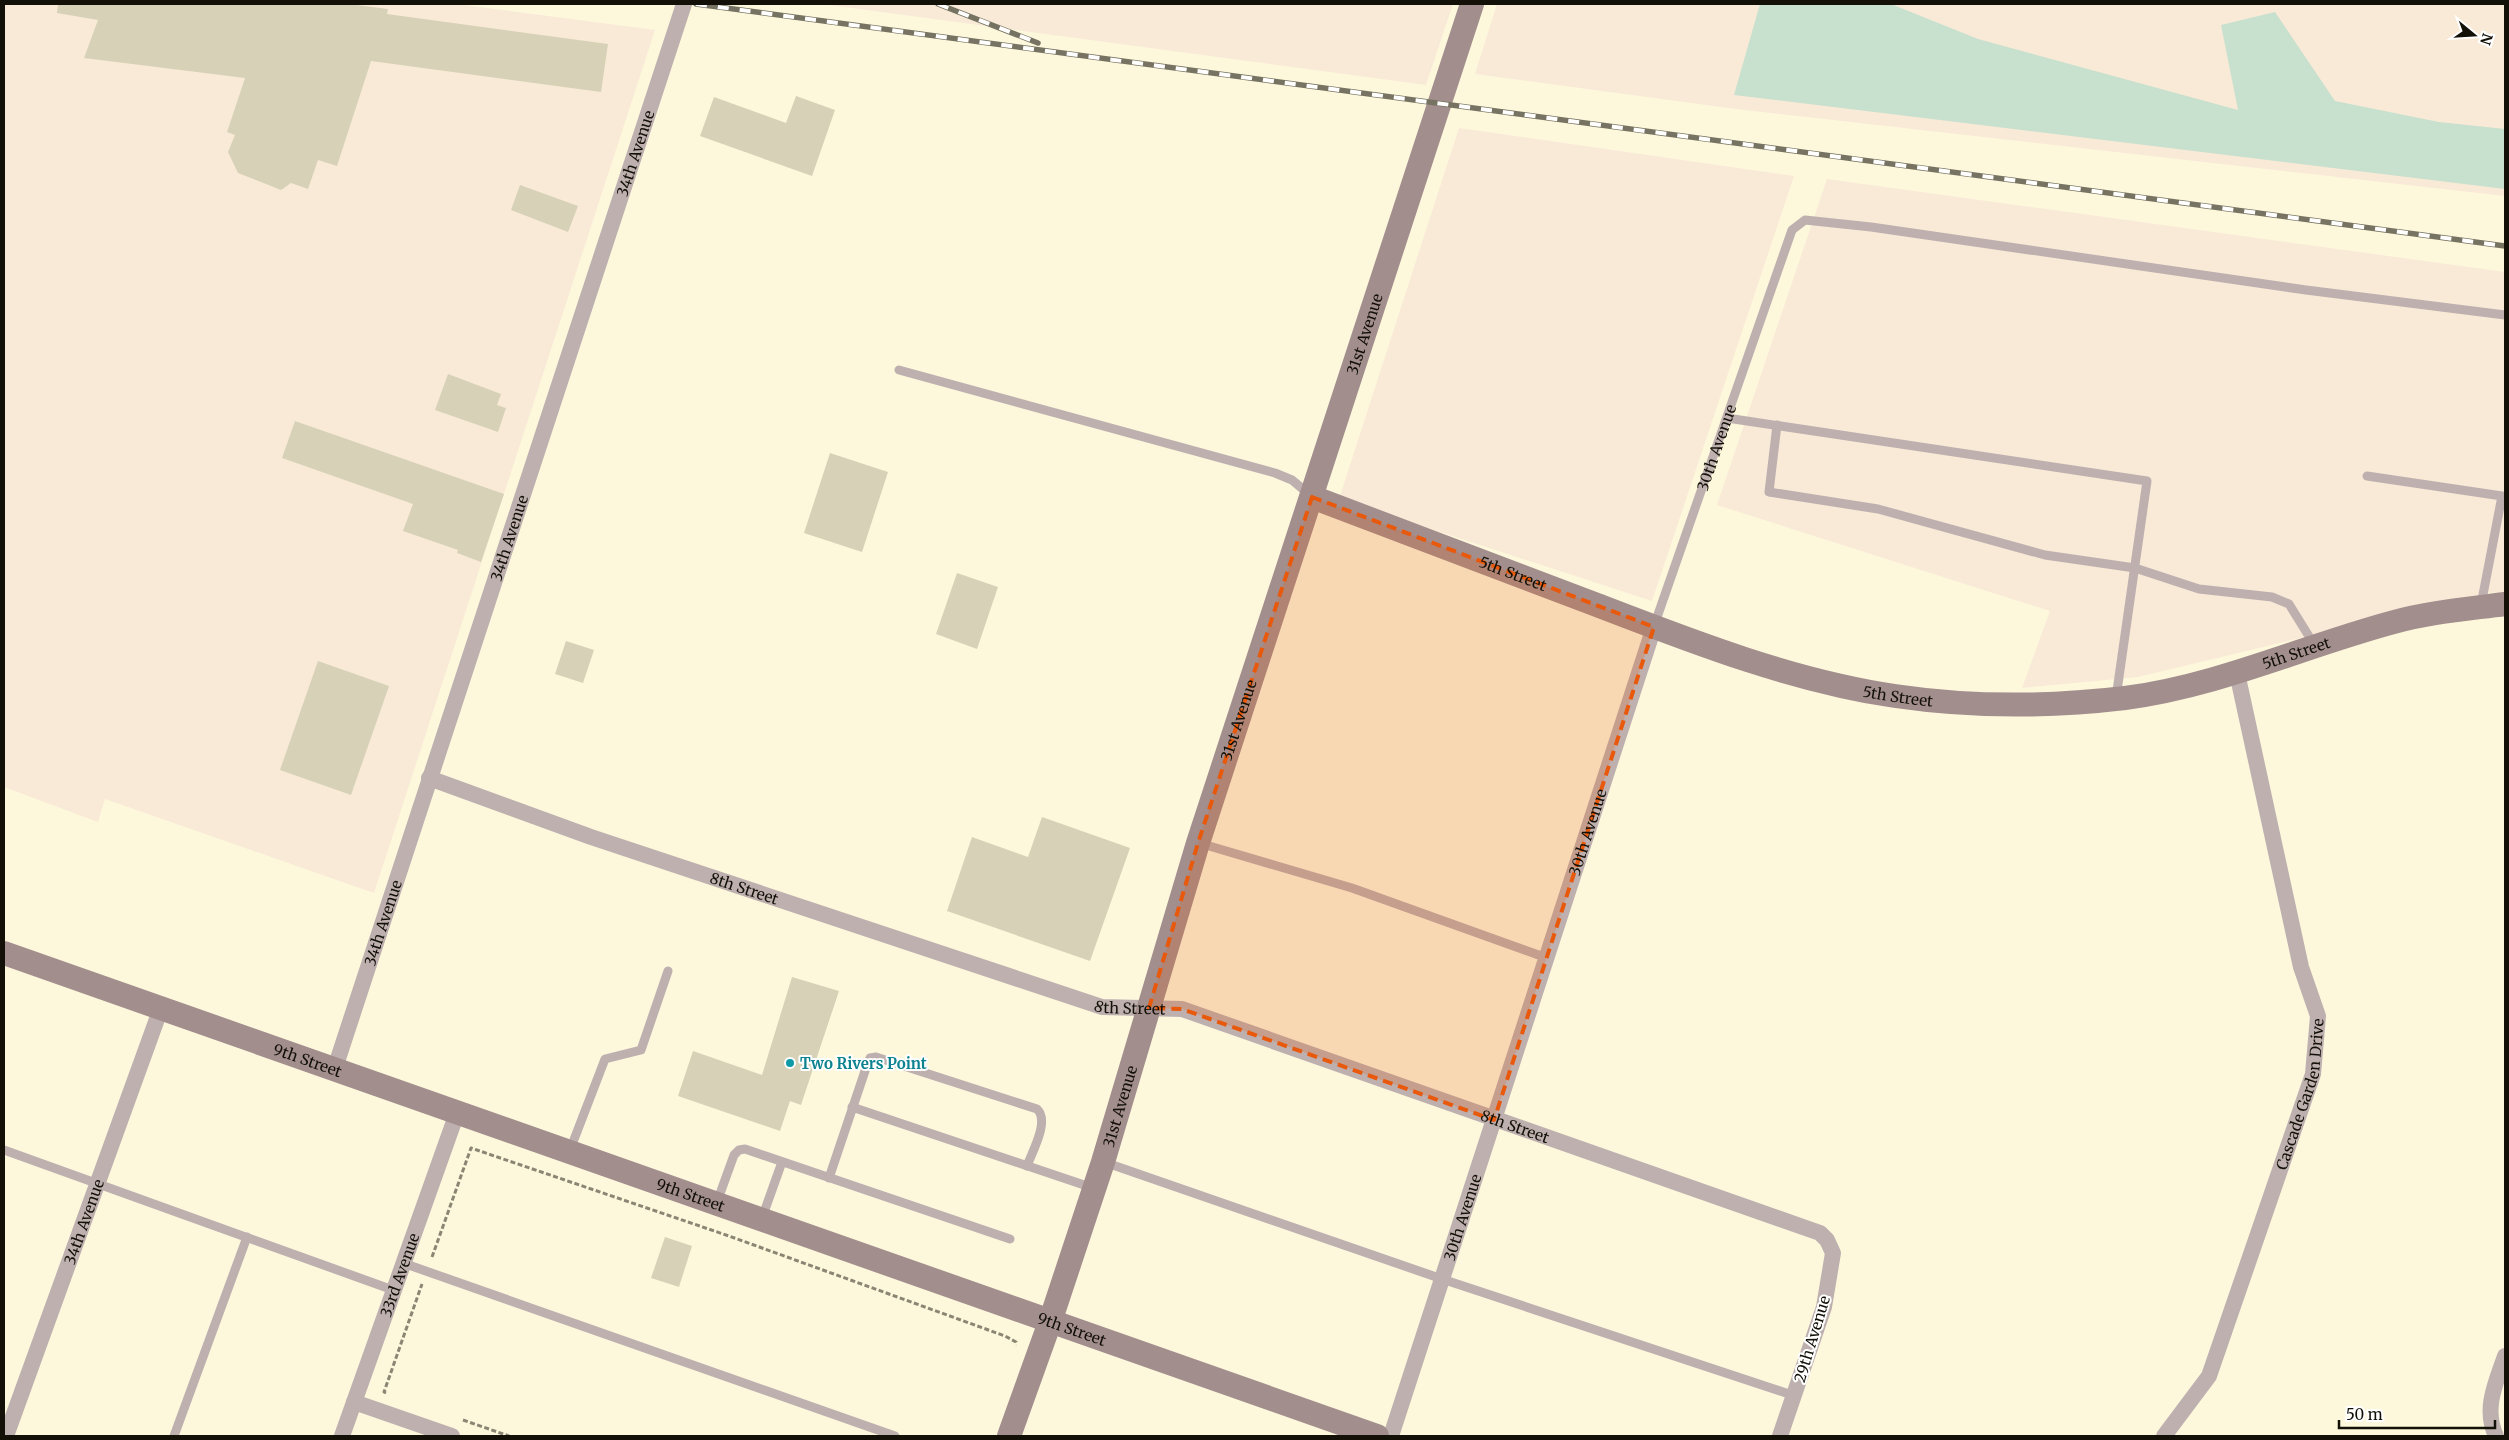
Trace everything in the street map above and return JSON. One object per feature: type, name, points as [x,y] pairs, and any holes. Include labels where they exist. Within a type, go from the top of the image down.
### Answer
[{"type":"street","name":"34th Avenue","points":[[334,1071],[684,4]]},
{"type":"street","name":"31st Avenue","points":[[1009,1436],[1050,1322],[1103,1162],[1198,843],[1472,4]]},
{"type":"street","name":"5th Street","points":[[1312,497],[1654,627],[1779,669],[1894,696],[2015,705],[2056,704],[2116,698],[2209,682],[2315,646],[2398,621],[2505,604]]},
{"type":"street","name":"30th Avenue","points":[[1391,1436],[1654,627]]},
{"type":"street","name":"Cascade Garden Drive","points":[[2164,1436],[2209,1376],[2313,1074],[2318,1016],[2301,967],[2236,672]]},
{"type":"street","name":"8th Street","points":[[429,778],[601,840],[1102,1007],[1182,1009],[1494,1120],[1803,1226],[1820,1234],[1827,1240]]},
{"type":"street","name":"9th Street","points":[[4,953],[334,1071],[1377,1436]]},
{"type":"street","name":"34th Avenue","points":[[6,1436],[160,1008]]},
{"type":"street","name":"33rd Avenue","points":[[342,1436],[457,1113]]},
{"type":"street","name":"29th Avenue","points":[[1780,1436],[1795,1396],[1826,1298],[1833,1253],[1827,1240]]},
{"type":"street","points":[[2496,1436],[2491,1426],[2490,1400],[2504,1362]]},
{"type":"street","points":[[354,1402],[452,1436]]},
{"type":"lane","name":"30th Avenue","points":[[1654,627],[1792,230],[1805,220],[1870,227],[2306,290],[2505,315]]},
{"type":"lane","points":[[899,370],[1274,473],[1292,480],[1312,497]]},
{"type":"lane","points":[[1727,418],[2147,481],[2116,698]]},
{"type":"lane","points":[[1777,425],[1769,492],[1878,509],[2045,555],[2135,568],[2199,589],[2272,597],[2289,604],[2315,646]]},
{"type":"lane","points":[[2368,476],[2502,496],[2481,607]]},
{"type":"lane","points":[[1198,843],[1352,888],[1547,958]]},
{"type":"lane","points":[[569,1153],[605,1059],[641,1050],[668,971]]},
{"type":"lane","points":[[829,1178],[867,1065],[870,1058],[876,1057],[1037,1110],[1041,1113],[1043,1121],[1027,1166]]},
{"type":"lane","points":[[852,1107],[1093,1188]]},
{"type":"lane","points":[[716,1205],[734,1155],[739,1150],[745,1149],[1010,1239]]},
{"type":"lane","points":[[4,1150],[393,1290]]},
{"type":"lane","points":[[762,1221],[782,1162]]},
{"type":"lane","points":[[1103,1162],[1442,1279],[1795,1396]]},
{"type":"lane","points":[[174,1436],[246,1236]]},
{"type":"lane","points":[[403,1263],[894,1436]]},
{"type":"path","points":[[393,1395],[384,1392],[471,1148],[729,1236],[1005,1336],[1016,1342],[1018,1348]]},
{"type":"path","points":[[456,1417],[509,1436]]},
{"type":"highlighted area","points":[[1312,497],[1654,627],[1494,1120],[1182,1009],[1149,1008],[1198,843]]},
{"type":"shaded area","points":[[4,4],[456,4],[655,30],[374,893],[105,799],[98,822],[4,787]]},
{"type":"shaded area","points":[[822,4],[1453,4],[1426,85]]},
{"type":"shaded area","points":[[1497,4],[2505,4],[2505,196],[1736,109],[1475,74]]},
{"type":"shaded area","points":[[1459,128],[1794,176],[1652,601],[1339,499]]},
{"type":"shaded area","points":[[1827,179],[2505,272],[2505,592],[2487,593],[2138,677],[2022,688],[2050,611],[1717,505]]},
{"type":"green space","points":[[1760,4],[1891,4],[1978,39],[2238,110],[2221,25],[2275,12],[2335,101],[2439,122],[2505,129],[2505,189],[1734,95]]},
{"type":"building","points":[[58,4],[349,4],[388,9],[387,14],[608,44],[601,92],[371,61],[337,166],[318,160],[308,189],[291,183],[281,190],[238,173],[228,152],[235,135],[227,132],[245,78],[84,58],[98,20],[57,13]]},
{"type":"building","points":[[796,96],[835,110],[812,176],[700,136],[714,97],[786,123]]},
{"type":"building","points":[[520,185],[578,206],[568,232],[511,210]]},
{"type":"building","points":[[448,374],[501,394],[497,405],[506,408],[498,432],[435,410]]},
{"type":"building","points":[[295,421],[504,494],[481,562],[457,553],[458,550],[403,531],[413,504],[282,458]]},
{"type":"building","points":[[830,453],[888,472],[862,552],[804,533]]},
{"type":"building","points":[[957,573],[998,587],[977,649],[936,634]]},
{"type":"building","points":[[566,641],[594,650],[583,683],[555,674]]},
{"type":"building","points":[[318,661],[389,686],[351,795],[280,770]]},
{"type":"building","points":[[1042,817],[1130,848],[1090,961],[947,911],[972,837],[1028,857]]},
{"type":"building","name":"Two Rivers Point","points":[[792,977],[839,991],[801,1105],[790,1101],[780,1131],[678,1096],[693,1051],[762,1075]]},
{"type":"building","points":[[665,1237],[692,1246],[679,1287],[651,1278]]},
{"type":"railway","points":[[696,4],[2505,246]]},
{"type":"railway","points":[[938,4],[1038,43]]},
{"type":"place","name":"Two Rivers Point","points":[[790,1063]]}]
